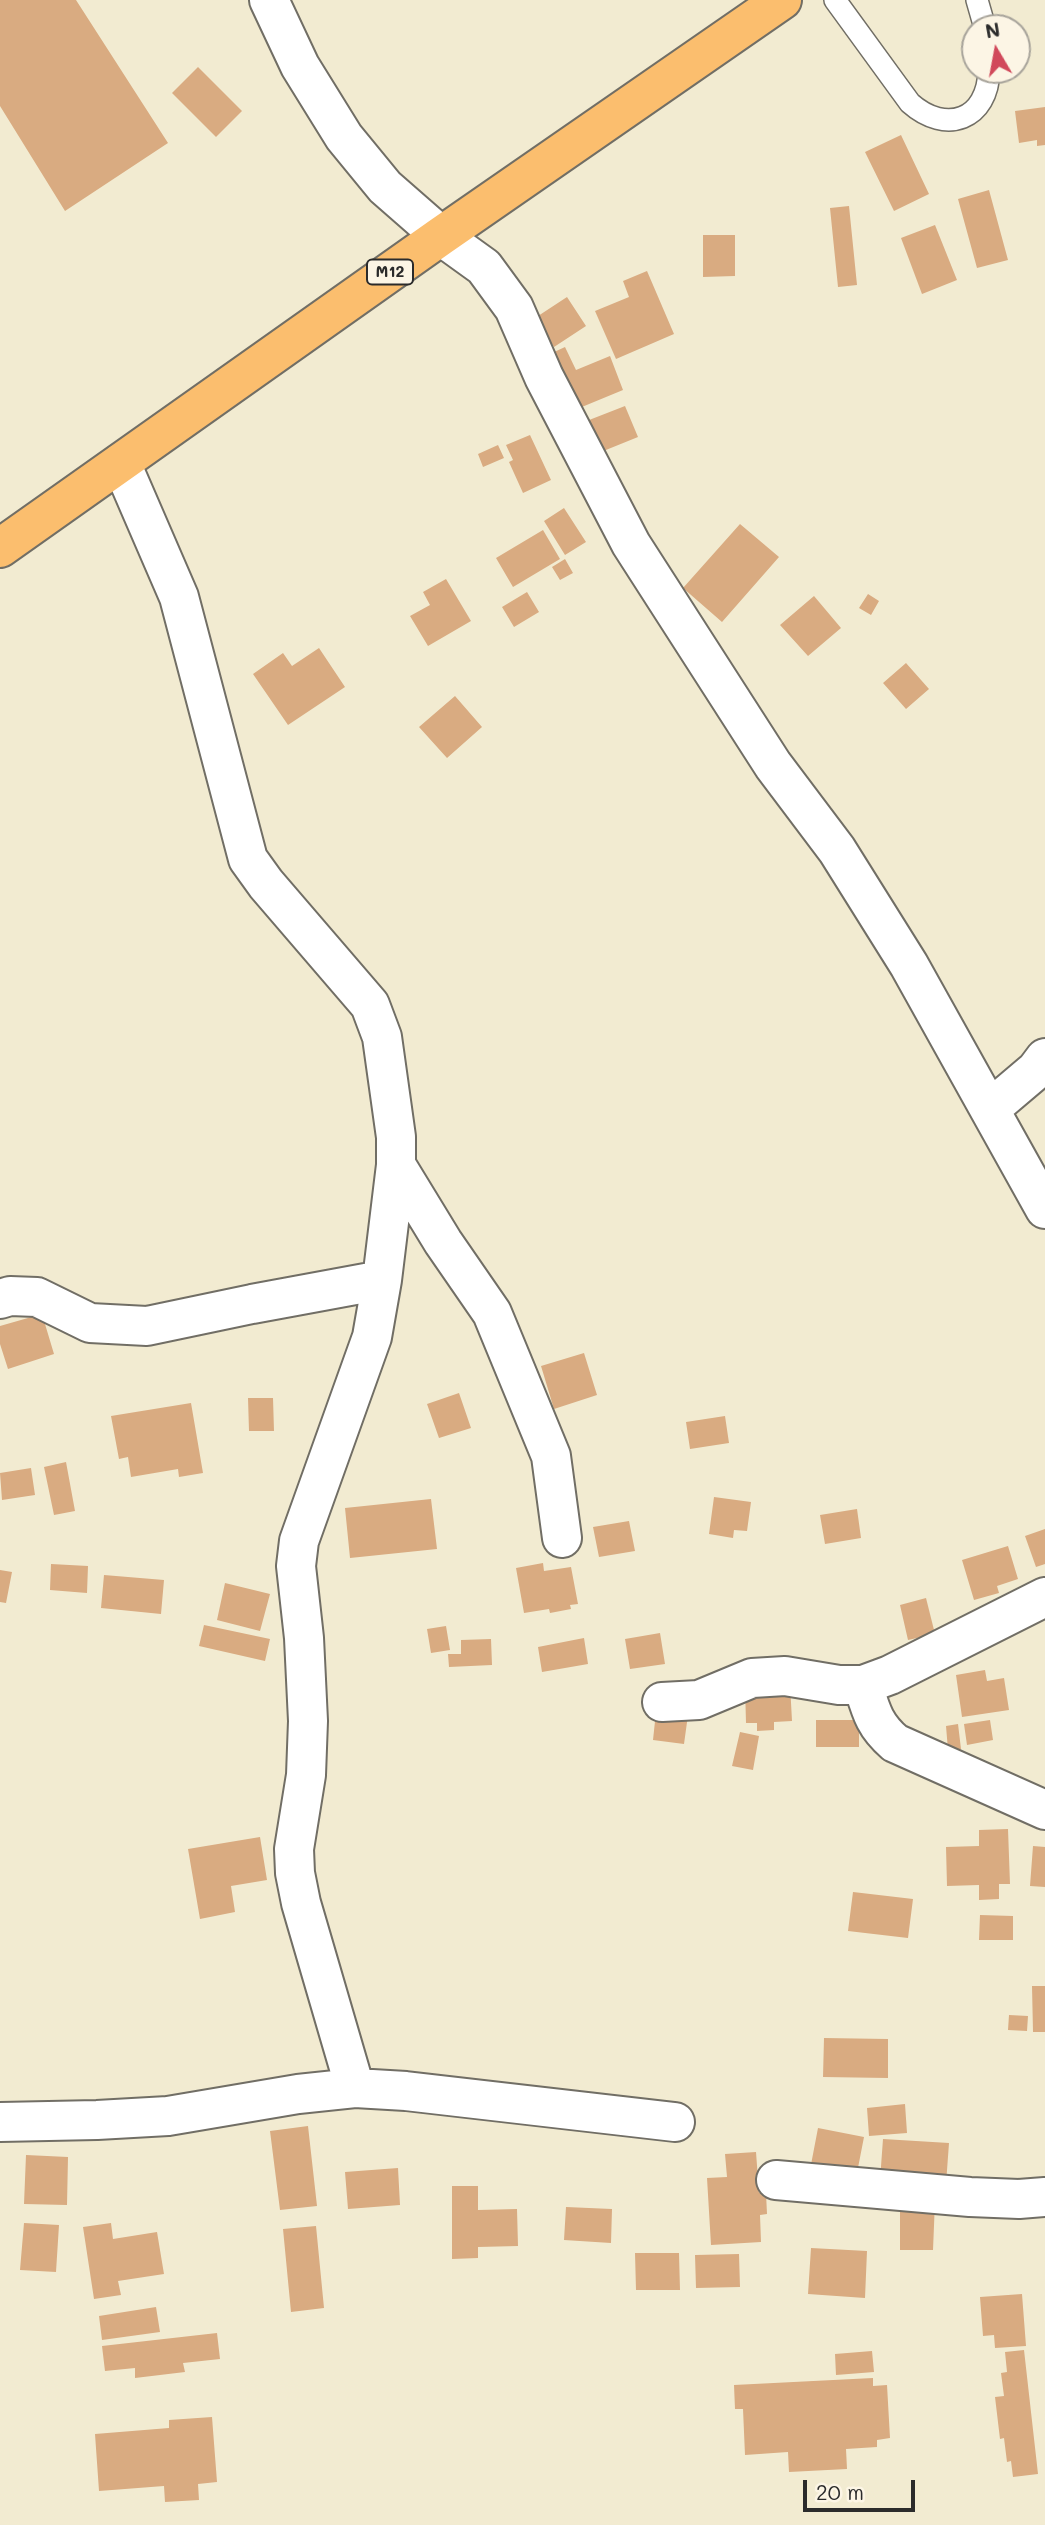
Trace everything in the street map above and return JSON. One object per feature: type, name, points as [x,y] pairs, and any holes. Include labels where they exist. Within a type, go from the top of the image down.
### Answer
[{"type":"highway","name":"M12","points":[[0,548],[440,236],[782,0]]},
{"type":"street","points":[[269,0],[300,66],[344,137],[385,187],[440,236],[484,267],[514,308],[544,377],[631,544],[773,765],[837,850],[909,965],[1045,1209]]},
{"type":"street","points":[[121,463],[179,597],[248,859],[266,884],[359,991],[378,1021],[393,1107],[396,1165],[372,1337],[299,1541],[296,1566],[303,1627],[308,1721],[306,1775],[294,1849],[295,1873],[301,1903],[355,2088]]},
{"type":"street","points":[[990,1109],[1045,1058]]},
{"type":"street","points":[[396,1165],[443,1242],[492,1313],[551,1456],[562,1538]]},
{"type":"street","points":[[0,1299],[9,1296],[37,1297],[90,1323],[147,1326],[382,1280]]},
{"type":"street","points":[[662,1702],[699,1700],[752,1678],[785,1676],[839,1685],[863,1685],[890,1675],[1045,1597]]},
{"type":"street","points":[[863,1685],[871,1713],[880,1730],[895,1743],[1045,1810]]},
{"type":"street","points":[[0,2122],[167,2116],[298,2094],[355,2088],[406,2091],[675,2122]]},
{"type":"street","points":[[776,2180],[970,2197],[1045,2197]]},
{"type":"lane","points":[[835,0],[910,103],[923,115],[943,121],[964,116],[978,108],[989,84]]},
{"type":"building","points":[[0,0],[76,0],[168,143],[65,211],[0,106]]},
{"type":"building","points":[[198,67],[242,111],[216,137],[172,93]]},
{"type":"building","points":[[1045,107],[1045,145],[1037,146],[1037,140],[1019,143],[1015,111]]},
{"type":"building","points":[[901,135],[929,194],[894,211],[865,152]]},
{"type":"building","points":[[989,190],[1008,260],[977,268],[958,199]]},
{"type":"building","points":[[849,206],[857,285],[838,287],[830,208]]},
{"type":"building","points":[[935,225],[957,280],[922,294],[901,238]]},
{"type":"building","points":[[703,235],[735,235],[735,276],[703,277]]},
{"type":"building","points":[[647,271],[674,334],[616,359],[595,311],[629,297],[623,281]]},
{"type":"building","points":[[567,297],[586,326],[554,347],[535,318]]},
{"type":"building","points":[[565,347],[576,370],[610,356],[623,390],[577,409],[552,353]]},
{"type":"building","points":[[625,406],[638,437],[596,454],[584,422]]},
{"type":"building","points":[[530,435],[551,480],[523,493],[509,462],[513,460],[506,445]]},
{"type":"building","points":[[498,445],[504,458],[483,467],[478,454]]},
{"type":"building","points":[[564,508],[586,542],[565,555],[544,521]]},
{"type":"building","points":[[740,524],[779,557],[722,622],[683,588]]},
{"type":"building","points":[[543,530],[560,559],[513,587],[496,558]]},
{"type":"building","points":[[565,559],[573,573],[560,580],[552,567]]},
{"type":"building","points":[[446,579],[471,621],[428,646],[410,616],[430,605],[423,592]]},
{"type":"building","points":[[527,592],[539,612],[514,627],[502,607]]},
{"type":"building","points":[[868,594],[879,601],[871,615],[859,608]]},
{"type":"building","points":[[814,596],[841,628],[808,656],[780,625]]},
{"type":"building","points":[[319,648],[345,687],[288,725],[253,674],[283,653],[292,666]]},
{"type":"building","points":[[906,663],[929,689],[906,709],[883,683]]},
{"type":"building","points":[[455,696],[482,727],[447,758],[419,727]]},
{"type":"building","points":[[42,1314],[54,1354],[8,1369],[0,1344],[0,1326]]},
{"type":"building","points":[[584,1353],[597,1395],[554,1409],[541,1366]]},
{"type":"building","points":[[459,1393],[471,1428],[439,1438],[427,1404]]},
{"type":"building","points":[[248,1398],[273,1398],[274,1431],[249,1431]]},
{"type":"building","points":[[191,1403],[203,1473],[179,1477],[178,1469],[131,1477],[128,1457],[119,1459],[111,1416]]},
{"type":"building","points":[[725,1416],[729,1443],[690,1449],[686,1422]]},
{"type":"building","points":[[66,1462],[75,1511],[54,1515],[44,1467]]},
{"type":"building","points":[[31,1468],[35,1495],[2,1500],[0,1473]]},
{"type":"building","points":[[714,1497],[751,1502],[747,1531],[734,1530],[733,1538],[709,1534]]},
{"type":"building","points":[[431,1499],[437,1549],[350,1558],[345,1508]]},
{"type":"building","points":[[857,1509],[861,1538],[825,1544],[820,1515]]},
{"type":"building","points":[[629,1521],[635,1551],[599,1557],[593,1527]]},
{"type":"building","points":[[1045,1529],[1045,1564],[1036,1567],[1025,1536]]},
{"type":"building","points":[[1008,1546],[1018,1579],[997,1586],[999,1593],[974,1600],[962,1560]]},
{"type":"building","points":[[543,1563],[544,1571],[571,1567],[578,1604],[570,1605],[571,1609],[550,1613],[549,1609],[524,1613],[516,1568]]},
{"type":"building","points":[[51,1564],[88,1566],[87,1593],[50,1590]]},
{"type":"building","points":[[0,1570],[12,1572],[6,1603],[0,1602]]},
{"type":"building","points":[[104,1575],[164,1580],[161,1614],[101,1608]]},
{"type":"building","points":[[225,1583],[270,1594],[260,1631],[217,1620]]},
{"type":"building","points":[[926,1598],[935,1634],[908,1640],[900,1605]]},
{"type":"building","points":[[204,1625],[270,1639],[265,1661],[199,1646]]},
{"type":"building","points":[[446,1626],[450,1650],[431,1653],[427,1629]]},
{"type":"building","points":[[660,1633],[665,1664],[630,1669],[625,1639]]},
{"type":"building","points":[[584,1638],[588,1664],[542,1672],[538,1647]]},
{"type":"building","points":[[491,1639],[492,1665],[449,1667],[448,1654],[461,1654],[461,1640]]},
{"type":"building","points":[[985,1670],[987,1681],[1004,1678],[1009,1710],[962,1717],[956,1675]]},
{"type":"building","points":[[790,1684],[792,1721],[774,1722],[774,1730],[757,1731],[757,1723],[746,1723],[745,1686]]},
{"type":"building","points":[[656,1712],[688,1715],[684,1744],[653,1740]]},
{"type":"building","points":[[816,1720],[859,1720],[859,1747],[816,1747]]},
{"type":"building","points":[[990,1720],[993,1740],[967,1745],[964,1724]]},
{"type":"building","points":[[958,1724],[961,1749],[948,1750],[946,1726]]},
{"type":"building","points":[[740,1732],[759,1736],[753,1770],[732,1766]]},
{"type":"building","points":[[1008,1829],[1010,1884],[999,1884],[999,1899],[979,1900],[979,1885],[947,1886],[946,1847],[979,1846],[979,1830]]},
{"type":"building","points":[[260,1837],[267,1880],[231,1886],[235,1912],[200,1919],[188,1849]]},
{"type":"building","points":[[1033,1846],[1045,1847],[1045,1887],[1030,1886]]},
{"type":"building","points":[[853,1892],[913,1899],[908,1938],[848,1931]]},
{"type":"building","points":[[980,1915],[1013,1916],[1013,1940],[979,1940]]},
{"type":"building","points":[[1032,1986],[1045,1986],[1045,2032],[1033,2032]]},
{"type":"building","points":[[1009,2015],[1028,2016],[1027,2031],[1008,2030]]},
{"type":"building","points":[[824,2038],[888,2039],[888,2078],[823,2077]]},
{"type":"building","points":[[905,2104],[907,2133],[869,2136],[867,2108]]},
{"type":"building","points":[[308,2126],[317,2206],[280,2210],[270,2131]]},
{"type":"building","points":[[818,2128],[864,2137],[856,2178],[809,2175]]},
{"type":"building","points":[[883,2139],[949,2143],[946,2184],[880,2180]]},
{"type":"building","points":[[756,2152],[759,2193],[766,2193],[767,2214],[760,2215],[761,2242],[711,2245],[707,2178],[727,2177],[725,2154]]},
{"type":"building","points":[[26,2155],[68,2157],[67,2205],[24,2204]]},
{"type":"building","points":[[398,2168],[400,2205],[348,2209],[345,2172]]},
{"type":"building","points":[[452,2186],[478,2186],[478,2210],[517,2209],[518,2246],[478,2247],[478,2258],[452,2259]]},
{"type":"building","points":[[900,2200],[935,2201],[933,2250],[900,2250]]},
{"type":"building","points":[[566,2207],[612,2209],[611,2243],[564,2240]]},
{"type":"building","points":[[24,2223],[59,2225],[56,2272],[20,2270]]},
{"type":"building","points":[[111,2223],[113,2239],[157,2232],[164,2274],[118,2281],[121,2295],[94,2299],[83,2227]]},
{"type":"building","points":[[316,2226],[324,2308],[291,2312],[283,2229]]},
{"type":"building","points":[[811,2248],[867,2251],[865,2298],[808,2294]]},
{"type":"building","points":[[635,2253],[679,2253],[680,2290],[636,2290]]},
{"type":"building","points":[[739,2254],[740,2287],[696,2288],[695,2255]]},
{"type":"building","points":[[1022,2294],[1026,2346],[995,2348],[994,2335],[983,2336],[980,2297]]},
{"type":"building","points":[[156,2307],[160,2332],[102,2340],[99,2316]]},
{"type":"building","points":[[217,2333],[220,2359],[183,2363],[185,2372],[135,2378],[135,2368],[105,2371],[102,2346]]},
{"type":"building","points":[[1024,2350],[1038,2474],[1013,2477],[1011,2461],[1007,2462],[1004,2438],[1000,2439],[995,2397],[1004,2396],[1001,2373],[1007,2372],[1005,2352]]},
{"type":"building","points":[[872,2351],[874,2372],[836,2375],[835,2354]]},
{"type":"building","points":[[873,2378],[873,2386],[887,2385],[890,2438],[877,2440],[877,2447],[846,2449],[847,2469],[789,2472],[788,2452],[745,2455],[743,2409],[735,2409],[734,2385]]},
{"type":"building","points":[[212,2417],[217,2482],[198,2484],[199,2500],[165,2502],[164,2486],[99,2491],[95,2434],[169,2428],[169,2420]]}]
